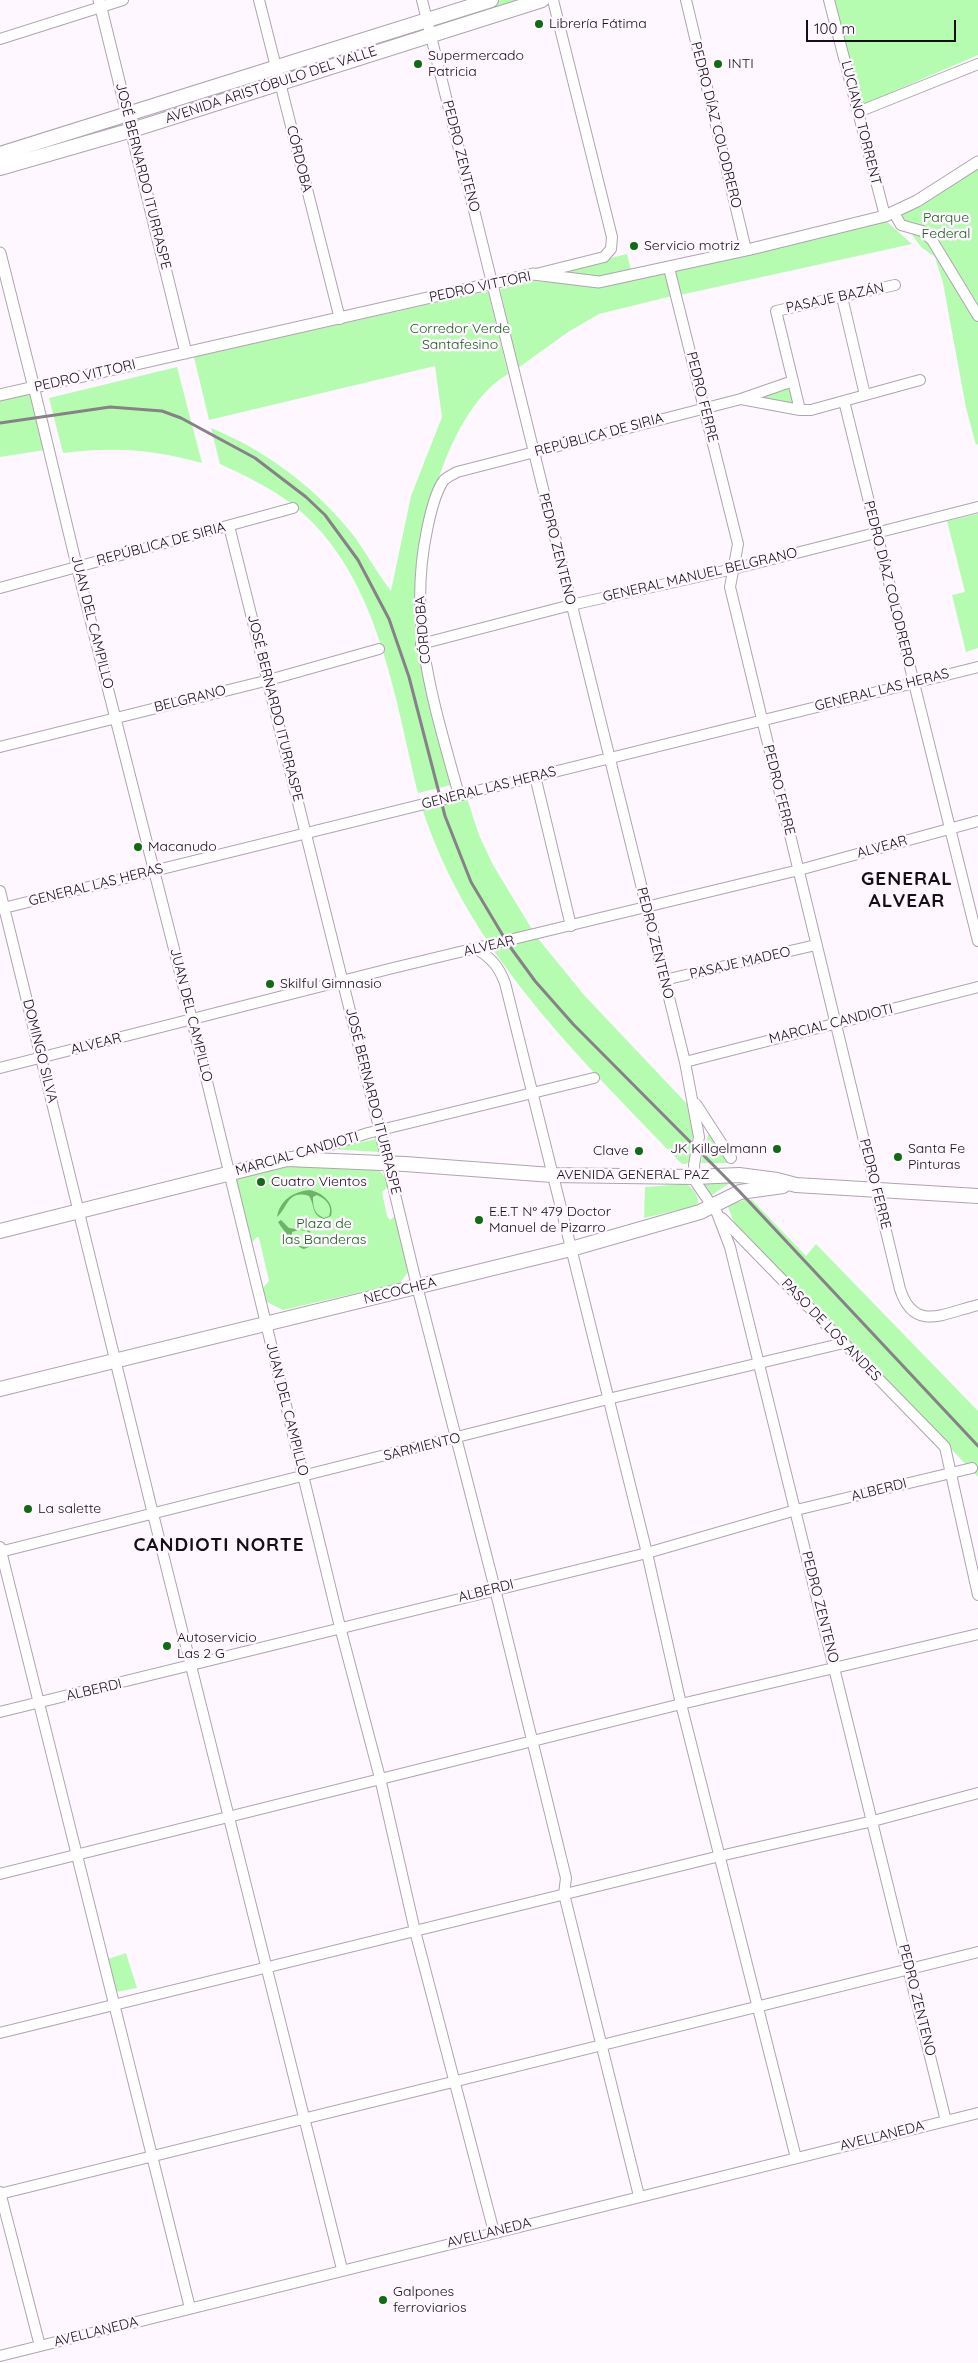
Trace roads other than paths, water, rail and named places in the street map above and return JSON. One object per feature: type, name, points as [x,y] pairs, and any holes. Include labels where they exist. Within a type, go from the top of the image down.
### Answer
[{"type":"main road","name":"AVENIDA ARISTÓBULO DEL VALLE","points":[[0,154],[491,0]]},
{"type":"main road","name":"AVENIDA ARISTÓBULO DEL VALLE","points":[[0,168],[132,130],[542,0]]},
{"type":"main road","name":"MARCIAL CANDIOTI","points":[[0,1230],[287,1159]]},
{"type":"main road","name":"AVENIDA GENERAL PAZ","points":[[287,1159],[552,1175],[694,1177],[739,1175],[777,1180],[796,1185],[978,1196]]},
{"type":"main road","name":"NECOCHEA","points":[[0,1389],[570,1249],[715,1209],[740,1192],[796,1185]]},
{"type":"street","points":[[0,39],[100,4],[123,0]]},
{"type":"street","name":"CÓRDOBA","points":[[259,0],[340,319]]},
{"type":"street","name":"PEDRO ZENTENO","points":[[422,0],[608,758],[685,1062],[699,1137],[694,1177],[699,1190],[715,1209],[730,1247],[946,2121]]},
{"type":"street","points":[[533,274],[604,257],[611,249],[612,237],[553,0]]},
{"type":"street","name":"PEDRO DÍAZ COLODRERO","points":[[686,0],[746,250]]},
{"type":"street","name":"LUCIANO TORRENT","points":[[829,0],[858,112],[889,215]]},
{"type":"street","name":"JOSÉ BERNARDO ITURRASPE","points":[[100,4],[186,353]]},
{"type":"street","points":[[858,112],[978,64]]},
{"type":"street","name":"PEDRO VITTORI","points":[[0,395],[533,274],[598,282],[746,250],[889,215],[942,187],[978,162]]},
{"type":"street","points":[[889,215],[901,225],[922,232],[932,240],[978,316]]},
{"type":"street","name":"JUAN DEL CAMPILLO","points":[[0,253],[5,295],[34,388],[230,1173],[340,1627],[380,1778],[415,1931],[494,2232]]},
{"type":"street","name":"PEDRO FERRE","points":[[669,268],[738,544],[730,587],[900,1289],[911,1311],[920,1316],[978,1305]]},
{"type":"street","name":"PASAJE BAZÁN","points":[[793,381],[776,311],[894,285]]},
{"type":"street","points":[[842,297],[865,395]]},
{"type":"street","name":"REPÚBLICA DE SIRIA","points":[[741,399],[800,410],[844,401],[920,380]]},
{"type":"street","points":[[793,381],[800,410]]},
{"type":"street","name":"REPÚBLICA DE SIRIA","points":[[457,472],[741,399],[793,381]]},
{"type":"street","name":"PEDRO DÍAZ COLODRERO","points":[[844,401],[978,941]]},
{"type":"street","name":"CÓRDOBA","points":[[457,472],[442,481],[427,529],[420,572],[421,644],[459,795]]},
{"type":"street","name":"GENERAL MANUEL BELGRANO","points":[[421,644],[571,605],[734,568],[978,507]]},
{"type":"street","name":"REPÚBLICA DE SIRIA","points":[[0,588],[293,508]]},
{"type":"street","name":"JOSÉ BERNARDO ITURRASPE","points":[[229,526],[344,982],[416,1286],[495,1589],[531,1742],[566,1878],[564,1894],[601,2046]]},
{"type":"street","name":"BELGRANO","points":[[0,747],[269,680],[379,649]]},
{"type":"street","name":"GENERAL LAS HERAS","points":[[2,908],[978,666]]},
{"type":"street","points":[[535,776],[571,926]]},
{"type":"street","name":"ALVEAR","points":[[0,1068],[389,969],[799,870],[978,821]]},
{"type":"street","name":"DOMINGO SILVA","points":[[0,891],[2,908],[43,1058],[152,1514],[230,1817],[342,2269]]},
{"type":"street","name":"PASAJE MADEO","points":[[664,980],[816,945]]},
{"type":"street","points":[[476,949],[488,956],[502,975],[647,1553],[681,1704],[796,2158]]},
{"type":"street","name":"MARCIAL CANDIOTI","points":[[685,1062],[835,1022],[978,987]]},
{"type":"street","name":"MARCIAL CANDIOTI","points":[[287,1159],[380,1131],[594,1078]]},
{"type":"street","name":"PEDRO ZENTENO","points":[[693,1099],[731,1158]]},
{"type":"street","name":"PASO DE LOS ANDES","points":[[715,1209],[945,1447],[951,1472]]},
{"type":"street","name":"SARMIENTO","points":[[0,1550],[152,1514],[608,1399],[844,1343]]},
{"type":"street","name":"ALBERDI","points":[[0,1712],[647,1553],[796,1510],[972,1468]]},
{"type":"street","points":[[951,1472],[978,1595]]},
{"type":"street","points":[[0,1550],[190,2308]]},
{"type":"street","points":[[0,1874],[681,1704],[978,1634]]},
{"type":"street","points":[[0,2033],[114,2004],[268,1969],[720,1856],[873,1821],[978,1793]]},
{"type":"street","points":[[40,2346],[0,2193],[758,2008],[909,1968],[978,1952]]},
{"type":"street","points":[[601,2046],[639,2196]]},
{"type":"street","name":"AVELLANEDA","points":[[0,2356],[342,2269],[978,2113]]},
{"type":"railway","points":[[0,423],[110,407],[162,411],[181,418],[255,458],[306,497],[325,515],[358,560],[389,619],[409,677],[445,816],[471,882],[508,944],[535,981],[573,1024],[740,1192],[978,1446]]},
{"type":"place","name":"Librería Fátima","points":[[539,24]]},
{"type":"place","name":"Supermercado Patricia","points":[[418,64]]},
{"type":"place","name":"INTI","points":[[718,64]]},
{"type":"place","name":"Servicio motriz","points":[[634,246]]},
{"type":"place","name":"Macanudo","points":[[138,847]]},
{"type":"place","name":"Skilful Gimnasio","points":[[270,984]]},
{"type":"place","name":"JK Killgelmann","points":[[777,1149]]},
{"type":"place","name":"Clave","points":[[639,1151]]},
{"type":"place","name":"Santa Fe Pinturas","points":[[898,1157]]},
{"type":"place","name":"Cuatro Vientos","points":[[261,1182]]},
{"type":"place","name":"E.E.T N° 479 Doctor Manuel de Pizarro","points":[[479,1220]]},
{"type":"place","name":"La salette","points":[[28,1509]]},
{"type":"place","name":"Autoservicio Las 2 G","points":[[167,1646]]},
{"type":"place","name":"Galpones ferroviarios","points":[[383,2300]]},
{"type":"district","name":"GENERAL ALVEAR","points":[[907,890]]},
{"type":"district","name":"CANDIOTI NORTE","points":[[219,1545]]},
{"type":"park label","name":"Parque Federal","points":[[946,226]]},
{"type":"park label","name":"Corredor Verde Santafesino","points":[[460,338]]},
{"type":"park label","name":"Plaza de las Banderas","points":[[324,1232]]}]
